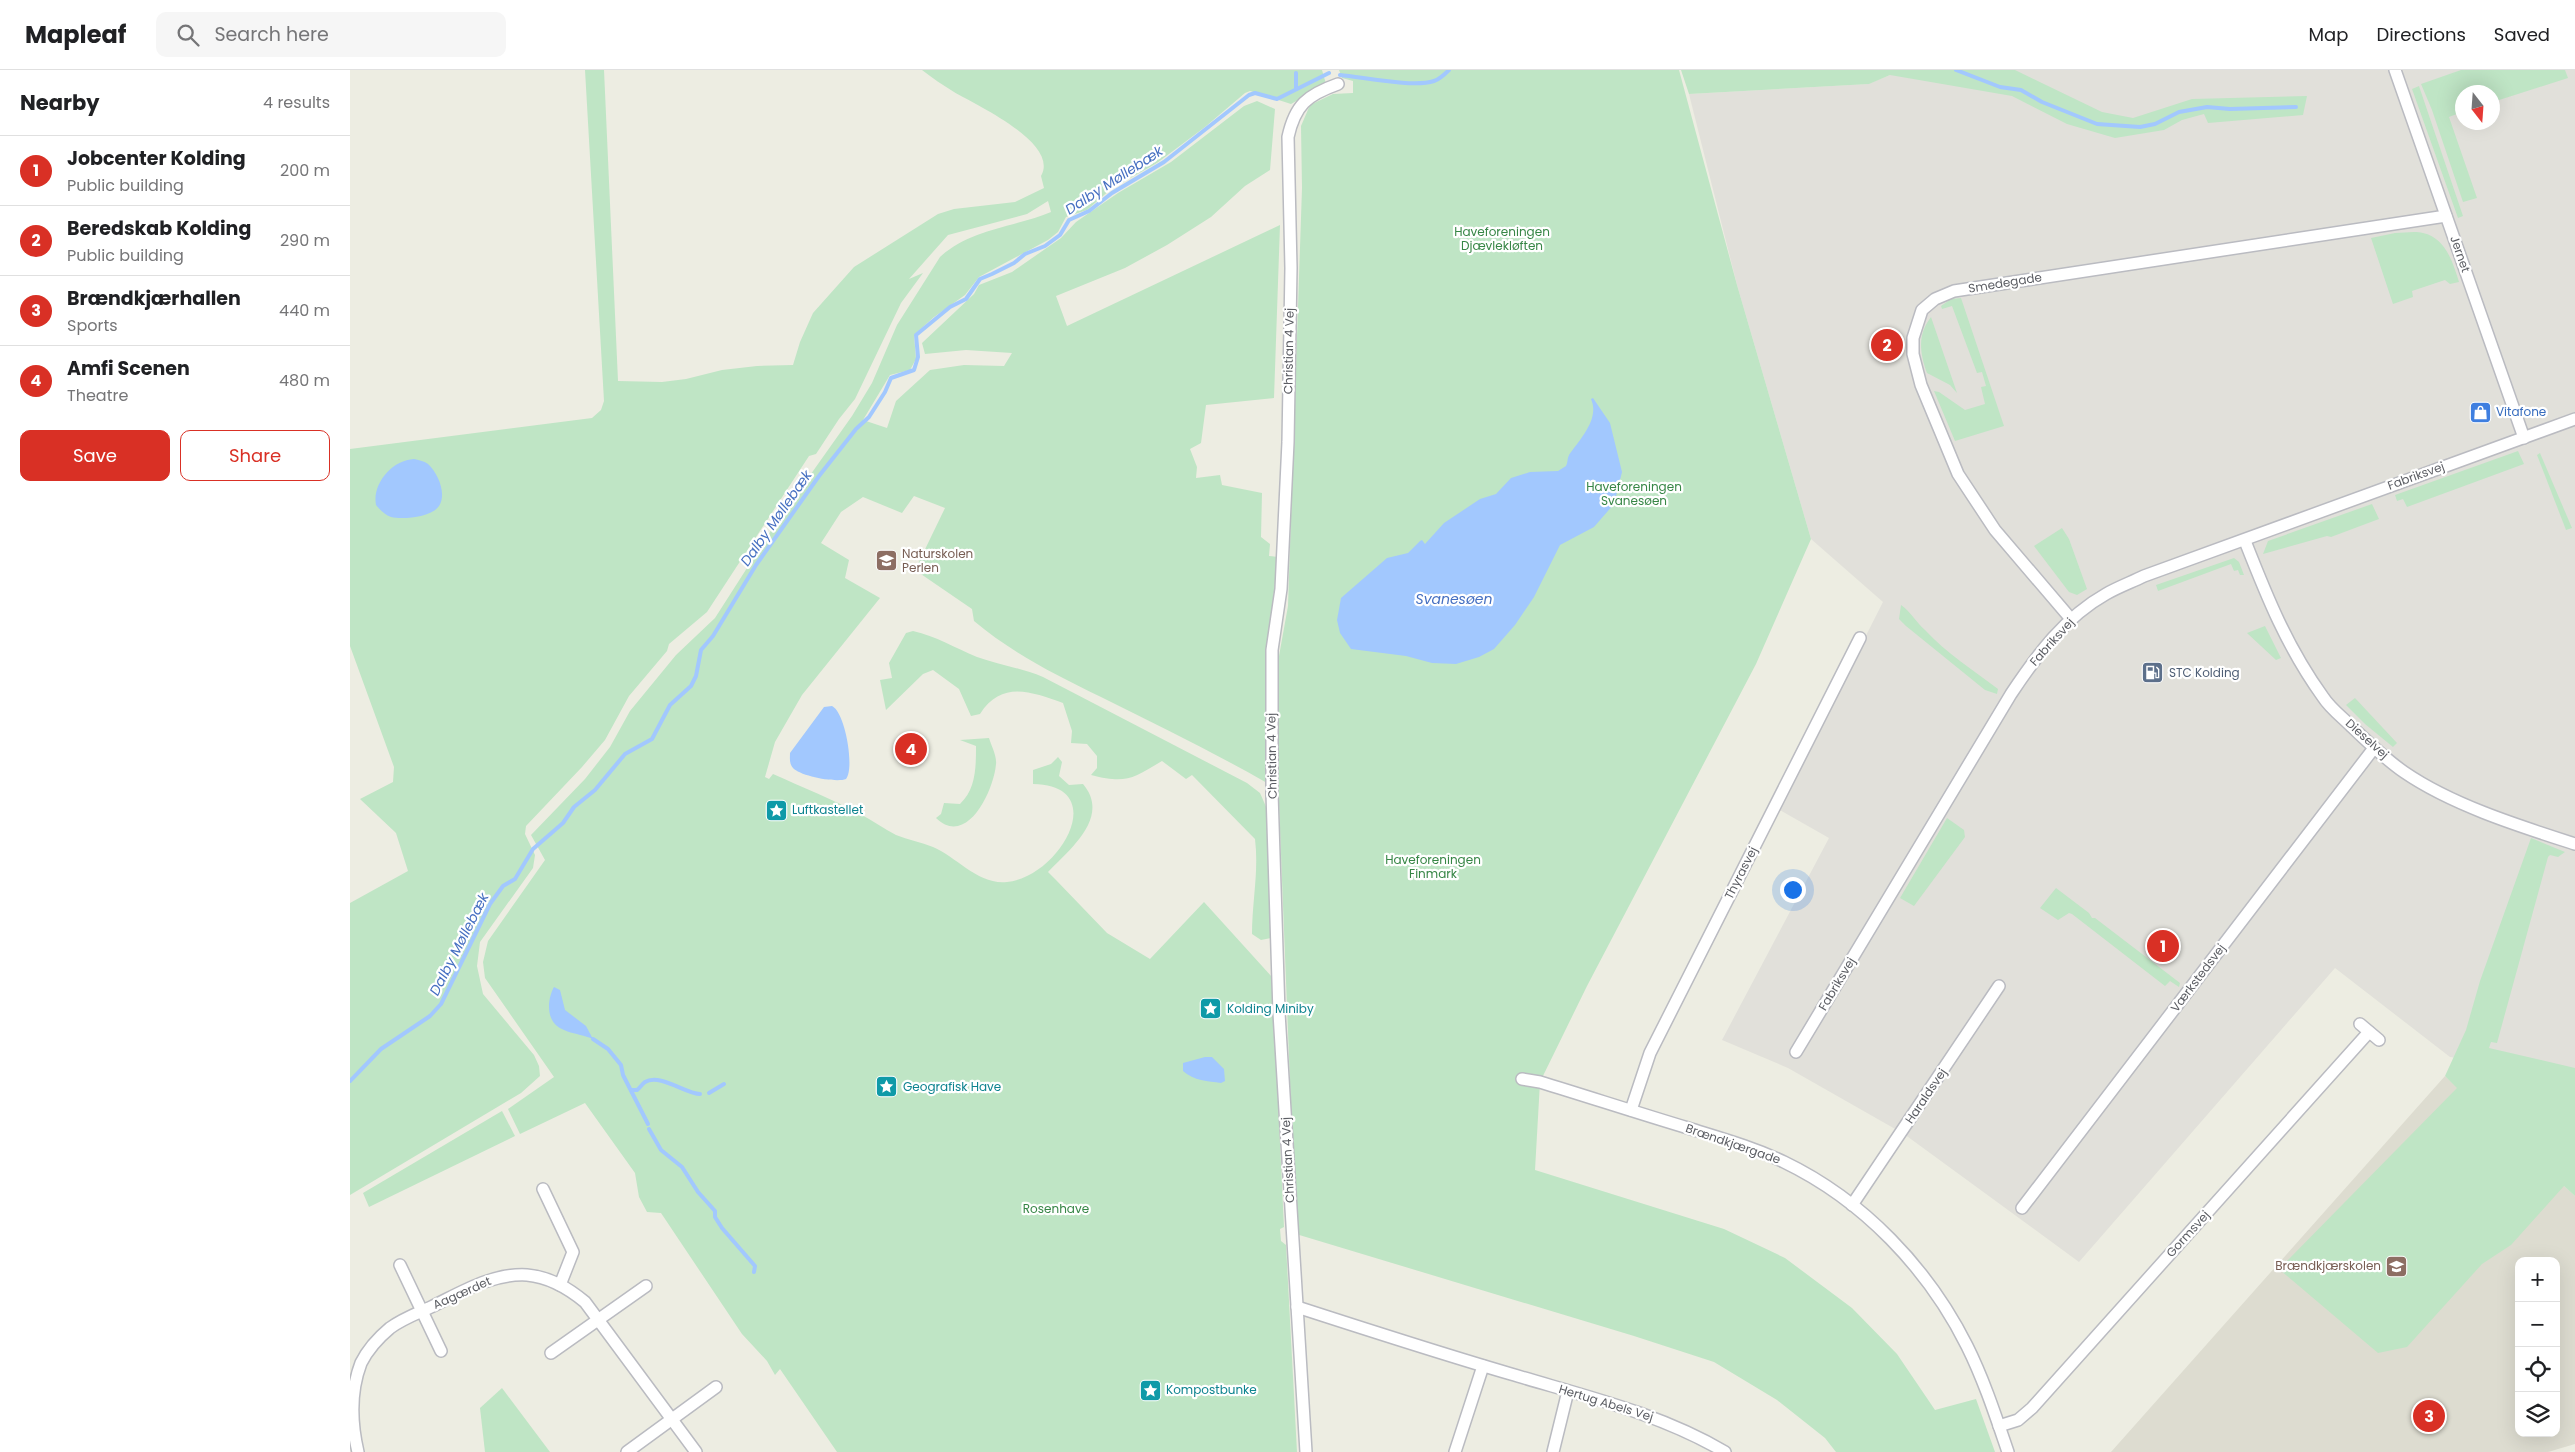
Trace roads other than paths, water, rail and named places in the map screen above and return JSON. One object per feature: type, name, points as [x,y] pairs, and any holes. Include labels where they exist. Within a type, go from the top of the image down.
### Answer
[{"type":"street","name":"Jernet","points":[[2395,70],[2524,438]]},
{"type":"street","name":"Christian 4 Vej","points":[[1306,1452],[1279,1013],[1271,715],[1272,650],[1281,589],[1288,442],[1291,268],[1288,137],[1291,122],[1303,102],[1324,89],[1338,84]]},
{"type":"street","name":"Smedegade","points":[[2071,619],[1995,530],[1958,474],[1921,385],[1913,354],[1913,338],[1922,310],[1935,299],[1954,291],[2446,216]]},
{"type":"street","name":"Fabriksvej","points":[[1796,1052],[2011,694],[2038,653],[2071,619],[2106,594],[2144,576],[2245,541],[2575,419]]},
{"type":"street","name":"Dieselvej","points":[[2245,541],[2274,615],[2299,660],[2324,699],[2374,748],[2404,772],[2436,791],[2575,844]]},
{"type":"street","name":"Thyrasvej","points":[[1631,1110],[1650,1053],[1860,638]]},
{"type":"street","name":"Værkstedsvej","points":[[2022,1208],[2374,748]]},
{"type":"street","name":"Haraldsvej","points":[[1852,1205],[1999,986]]},
{"type":"street","name":"Gormsvej","points":[[1999,1426],[2018,1420],[2032,1408],[2365,1028],[2379,1040]]},
{"type":"street","name":"Brændkjærgade","points":[[1522,1079],[1540,1082],[1747,1147],[1783,1161],[1817,1179],[1852,1205],[1893,1240],[1925,1278],[1968,1347],[2008,1452]]},
{"type":"street","points":[[543,1190],[573,1252],[560,1285]]},
{"type":"street","name":"Aagærdet","points":[[400,1265],[441,1350]]},
{"type":"street","name":"Aagærdet","points":[[358,1452],[350,1413],[355,1365],[380,1337],[392,1327],[422,1311],[496,1278],[529,1275],[560,1285],[585,1302],[696,1452]]},
{"type":"street","points":[[551,1353],[646,1286]]},
{"type":"street","name":"Hertug Abels Vej","points":[[1297,1307],[1665,1422],[1725,1452]]},
{"type":"street","points":[[1455,1452],[1483,1366]]},
{"type":"street","points":[[627,1452],[716,1387]]},
{"type":"street","points":[[1553,1452],[1568,1391]]},
{"type":"water","name":"Svanesøen","points":[[1593,398],[1610,423],[1622,472],[1614,504],[1594,527],[1560,545],[1534,597],[1515,625],[1494,649],[1479,657],[1456,664],[1432,663],[1406,656],[1351,649],[1340,633],[1337,620],[1341,598],[1387,558],[1408,553],[1422,540],[1425,544],[1444,523],[1480,499],[1496,494],[1511,478],[1530,472],[1558,471],[1566,466],[1569,455],[1591,421],[1593,406],[1591,399]]},
{"type":"water","points":[[414,459],[426,463],[432,468],[438,478],[442,490],[439,506],[430,513],[417,517],[396,518],[389,516],[376,505],[377,489],[380,481],[391,468],[406,460]]},
{"type":"water","points":[[832,706],[837,710],[845,729],[849,753],[849,773],[846,779],[841,780],[803,774],[793,768],[790,761],[790,753],[824,707]]},
{"type":"water","points":[[554,987],[560,990],[565,1010],[586,1026],[593,1039],[564,1030],[553,1022],[549,1006],[550,996]]},
{"type":"water","points":[[1212,1057],[1224,1069],[1225,1081],[1221,1083],[1201,1080],[1183,1071],[1183,1063]]},
{"type":"waterway","points":[[1340,75],[1401,83],[1425,83],[1438,79],[1449,70]]},
{"type":"waterway","points":[[1956,70],[2000,87],[2021,90],[2042,102],[2097,124],[2140,127],[2155,124],[2179,112],[2207,107],[2230,109],[2296,107]]},
{"type":"waterway","name":"Dalby Møllebæk","points":[[1296,73],[1296,89]]},
{"type":"waterway","name":"Dalby Møllebæk","points":[[350,1081],[381,1049],[430,1016],[441,1004],[490,904],[503,886],[515,879],[533,849],[563,823],[574,807],[595,790],[625,754],[652,739],[670,705],[691,686],[696,676],[701,650],[713,636],[756,565],[819,476],[856,429],[869,417],[885,392],[891,378],[914,370],[918,357],[916,335],[950,307],[966,299],[980,279],[1014,263],[1025,254],[1045,246],[1060,235],[1069,220],[1089,211],[1112,193],[1164,162],[1249,95],[1255,93],[1277,99],[1329,73]]},
{"type":"waterway","points":[[593,1039],[608,1049],[621,1065],[623,1075],[648,1124]]},
{"type":"waterway","points":[[632,1090],[637,1090],[645,1082],[658,1080],[700,1094]]},
{"type":"waterway","points":[[709,1093],[724,1084]]},
{"type":"waterway","points":[[649,1129],[661,1150],[682,1167],[698,1192],[715,1211],[715,1217],[722,1228],[755,1266],[754,1272]]},
{"type":"place","name":"Beredskab Kolding","points":[[1887,345]]},
{"type":"place","name":"Vitafone","points":[[2480,412]]},
{"type":"place","name":"Naturskolen Perlen","points":[[886,561]]},
{"type":"place","name":"STC Kolding","points":[[2153,673]]},
{"type":"place","name":"Amfi Scenen","points":[[911,749]]},
{"type":"place","name":"Luftkastellet","points":[[776,810]]},
{"type":"place","name":"Jobcenter Kolding","points":[[2163,946]]},
{"type":"place","name":"Kolding Miniby","points":[[1211,1009]]},
{"type":"place","name":"Geografisk Have","points":[[887,1087]]},
{"type":"place","name":"Brændkjærskolen","points":[[2397,1266]]},
{"type":"place","name":"Kompostbunke","points":[[1150,1390]]},
{"type":"place","name":"Brændkjærhallen","points":[[2429,1416]]},
{"type":"park label","name":"Haveforeningen Djævlekløften","points":[[1502,239]]},
{"type":"park label","name":"Haveforeningen Svanesøen","points":[[1634,494]]},
{"type":"park label","name":"Haveforeningen Finmark","points":[[1433,867]]},
{"type":"park label","name":"Rosenhave","points":[[1056,1209]]}]
